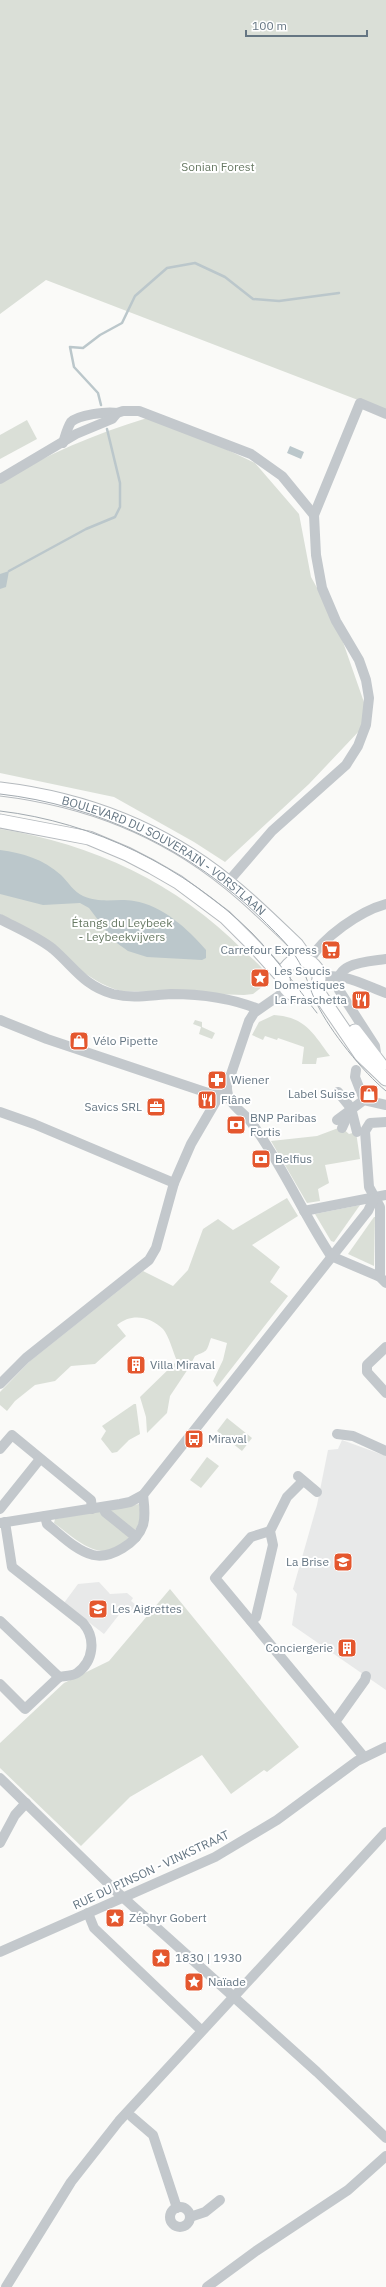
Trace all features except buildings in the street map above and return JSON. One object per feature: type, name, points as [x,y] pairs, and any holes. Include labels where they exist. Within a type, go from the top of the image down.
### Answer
[{"type":"main road","name":"BOULEVARD DU SOUVERAIN - VORSTLAAN","points":[[0,788],[59,799],[121,818],[165,840],[228,882],[297,945],[306,960]]},
{"type":"main road","name":"BOULEVARD DU SOUVERAIN - VORSTLAAN","points":[[0,822],[89,838],[127,854],[152,867],[178,882],[225,917],[256,948],[284,985]]},
{"type":"main road","points":[[318,984],[309,995],[302,997],[293,995],[284,985],[289,964],[295,961],[306,960],[316,968],[318,984],[361,1055],[386,1079]]},
{"type":"main road","points":[[318,984],[377,1061],[386,1070]]},
{"type":"street","points":[[228,882],[272,832],[346,764],[358,746],[366,725],[369,698],[366,680],[359,660],[336,621],[322,588],[316,555],[314,515],[360,404],[386,414]]},
{"type":"street","points":[[0,479],[76,434],[112,419],[117,413],[123,411],[139,411],[251,454],[282,476],[314,515]]},
{"type":"street","points":[[306,960],[357,916],[386,904]]},
{"type":"street","points":[[0,919],[52,948],[83,980],[112,994],[140,997],[177,994],[202,996],[232,1000],[255,1008]]},
{"type":"street","points":[[377,1061],[375,1046],[339,990],[338,977],[350,965],[386,958]]},
{"type":"street","points":[[318,984],[327,976],[338,977],[386,993]]},
{"type":"street","points":[[0,1384],[26,1358],[149,1260],[156,1248],[174,1183],[191,1144],[223,1095],[255,1008],[284,985]]},
{"type":"street","points":[[0,1020],[62,1044],[223,1095],[250,1121],[266,1144],[331,1256],[383,1280],[380,1207],[369,1187],[366,1171],[365,1131],[370,1124],[386,1122]]},
{"type":"street","points":[[356,1070],[355,1077],[364,1100]]},
{"type":"street","points":[[338,1092],[351,1108],[357,1132]]},
{"type":"street","points":[[340,1124],[351,1108],[364,1100],[386,1105]]},
{"type":"street","points":[[0,1112],[34,1124],[174,1183]]},
{"type":"street","points":[[304,1211],[386,1195]]},
{"type":"street","points":[[0,1684],[25,1709],[59,1678],[76,1674],[84,1667],[92,1649],[90,1633],[82,1623],[12,1567],[2,1523],[130,1502],[143,1494],[368,1211],[374,1198]]},
{"type":"street","points":[[386,1347],[367,1365],[367,1372],[386,1393]]},
{"type":"street","points":[[337,1434],[353,1436],[386,1451]]},
{"type":"street","points":[[0,1449],[12,1435],[91,1500],[92,1509]]},
{"type":"street","points":[[0,1509],[40,1459]]},
{"type":"street","points":[[251,1621],[256,1617],[273,1545],[270,1530],[287,1497],[301,1479],[317,1492]]},
{"type":"street","points":[[45,1516],[47,1524],[83,1551],[93,1555],[103,1555],[120,1550],[136,1537],[144,1524],[143,1494]]},
{"type":"street","points":[[104,1507],[105,1512],[136,1537]]},
{"type":"street","points":[[270,1530],[251,1537],[215,1578],[364,1757]]},
{"type":"street","points":[[0,1621],[59,1678]]},
{"type":"street","points":[[335,1722],[365,1680],[366,1676]]},
{"type":"street","name":"RUE DU PINSON - VINKSTRAAT","points":[[0,1952],[215,1857],[277,1820],[364,1757],[386,1747]]},
{"type":"street","points":[[0,1778],[124,1897],[386,2138]]},
{"type":"street","points":[[0,1843],[15,1815],[26,1803]]},
{"type":"street","points":[[6,2287],[71,2182],[119,2121],[201,2030],[234,1997],[386,1832]]},
{"type":"street","points":[[88,1913],[94,1928],[201,2030]]},
{"type":"street","points":[[132,2117],[153,2135],[176,2208]]},
{"type":"street","points":[[207,2287],[256,2251],[348,2190],[386,2156]]},
{"type":"street","points":[[190,2217],[184,2208],[176,2208],[170,2215],[174,2225],[184,2226],[187,2224],[190,2217],[205,2212],[220,2200]]},
{"type":"shaded area","points":[[290,446],[304,452],[301,459],[287,453]]},
{"type":"shaded area","points":[[9,571],[6,587],[0,589],[0,574]]},
{"type":"shaded area","points":[[0,850],[25,855],[40,861],[54,869],[83,896],[96,900],[134,901],[155,907],[174,919],[191,934],[206,950],[206,958],[202,960],[147,957],[128,951],[114,941],[89,908],[80,903],[43,905],[0,894]]},
{"type":"shaded area","name":"La Brise","points":[[342,1440],[386,1456],[386,1690],[292,1625],[297,1594],[293,1589],[317,1505],[328,1450],[338,1449]]},
{"type":"shaded area","name":"Les Aigrettes","points":[[99,1582],[110,1594],[127,1593],[133,1598],[131,1601],[136,1605],[131,1611],[125,1607],[104,1634],[64,1603],[78,1584]]},
{"type":"green space","name":"Sonian Forest","points":[[0,0],[386,0],[386,413],[358,400],[46,280],[0,314]]},
{"type":"green space","points":[[147,418],[213,443],[255,463],[299,514],[311,577],[336,622],[366,708],[361,729],[309,784],[225,862],[194,842],[114,797],[0,773],[0,482],[35,462],[53,454],[109,431]]},
{"type":"green space","points":[[27,420],[37,439],[0,459],[0,435]]},
{"type":"green space","name":"Étangs du Leybeek - Leybeekvijvers","points":[[0,829],[68,845],[100,856],[132,870],[162,886],[217,926],[260,965],[266,974],[267,983],[253,994],[244,995],[121,991],[96,981],[32,932],[0,914]]},
{"type":"green space","points":[[274,1015],[285,1016],[301,1023],[313,1033],[330,1056],[317,1058],[316,1064],[302,1064],[304,1047],[278,1038],[277,1040],[265,1036],[263,1040],[252,1035],[259,1022]]},
{"type":"green space","points":[[195,1020],[202,1022],[202,1027],[215,1033],[212,1039],[199,1034],[201,1027],[193,1024]]},
{"type":"green space","points":[[341,1127],[349,1134],[356,1132],[360,1159],[325,1165],[329,1183],[318,1189],[320,1201],[307,1203],[271,1141],[317,1136]]},
{"type":"green space","points":[[287,1198],[298,1216],[252,1245],[280,1267],[270,1282],[288,1296],[217,1387],[213,1381],[223,1360],[227,1343],[211,1338],[206,1350],[195,1356],[170,1396],[167,1413],[147,1433],[146,1417],[140,1397],[177,1361],[163,1329],[152,1321],[134,1318],[122,1321],[117,1325],[126,1336],[95,1364],[71,1366],[55,1381],[35,1385],[15,1401],[7,1411],[0,1405],[0,1392],[30,1361],[143,1271],[173,1286],[188,1270],[203,1229],[218,1219],[233,1230]]},
{"type":"green space","points":[[360,1205],[334,1242],[331,1241],[315,1214]]},
{"type":"green space","points":[[375,1217],[374,1266],[348,1254]]},
{"type":"green space","points":[[136,1404],[140,1434],[129,1440],[117,1452],[112,1453],[101,1439],[106,1431],[102,1426]]},
{"type":"green space","points":[[227,1418],[252,1438],[242,1451],[217,1431]]},
{"type":"green space","points":[[207,1457],[219,1466],[201,1488],[190,1480]]},
{"type":"green space","points":[[139,1504],[139,1524],[120,1546],[111,1550],[103,1551],[85,1545],[54,1523],[55,1519]]},
{"type":"green space","points":[[170,1589],[299,1747],[267,1772],[264,1770],[231,1794],[202,1755],[130,1797],[81,1846],[0,1768],[0,1743],[64,1683],[109,1661]]},
{"type":"waterway","points":[[101,405],[98,393],[74,367],[70,347],[83,348],[100,335],[122,323],[135,296],[167,268],[195,263],[225,277],[253,299],[279,301],[339,293]]},
{"type":"waterway","points":[[9,571],[86,529],[115,517],[120,507],[120,483],[107,429]]},
{"type":"tram line","points":[[0,794],[72,808],[107,820],[174,852],[235,894],[271,928],[292,952],[302,969],[317,1004],[338,1038],[357,1062],[386,1091]]},
{"type":"tram line","points":[[0,811],[70,825],[136,851],[168,868],[226,909],[252,933],[278,962],[317,1013]]},
{"type":"place","name":"Carrefour Express","points":[[331,950]]},
{"type":"place","name":"Les Soucis Domestiques","points":[[260,978]]},
{"type":"place","name":"La Fraschetta","points":[[361,1000]]},
{"type":"place","name":"Vélo Pipette","points":[[79,1041]]},
{"type":"place","name":"Wiener","points":[[217,1080]]},
{"type":"place","name":"Label Suisse","points":[[369,1094]]},
{"type":"place","name":"Flâne","points":[[207,1100]]},
{"type":"place","name":"Savics SRL","points":[[156,1107]]},
{"type":"place","name":"BNP Paribas Fortis","points":[[236,1125]]},
{"type":"place","name":"Belfius","points":[[261,1159]]},
{"type":"place","name":"Villa Miraval","points":[[136,1365]]},
{"type":"place","name":"Miraval","points":[[194,1439]]},
{"type":"place","name":"La Brise","points":[[343,1562]]},
{"type":"place","name":"Les Aigrettes","points":[[98,1609]]},
{"type":"place","name":"Conciergerie","points":[[347,1648]]},
{"type":"place","name":"Zéphyr Gobert","points":[[115,1918]]},
{"type":"place","name":"1830 | 1930","points":[[161,1958]]},
{"type":"place","name":"Naïade","points":[[194,1982]]}]
